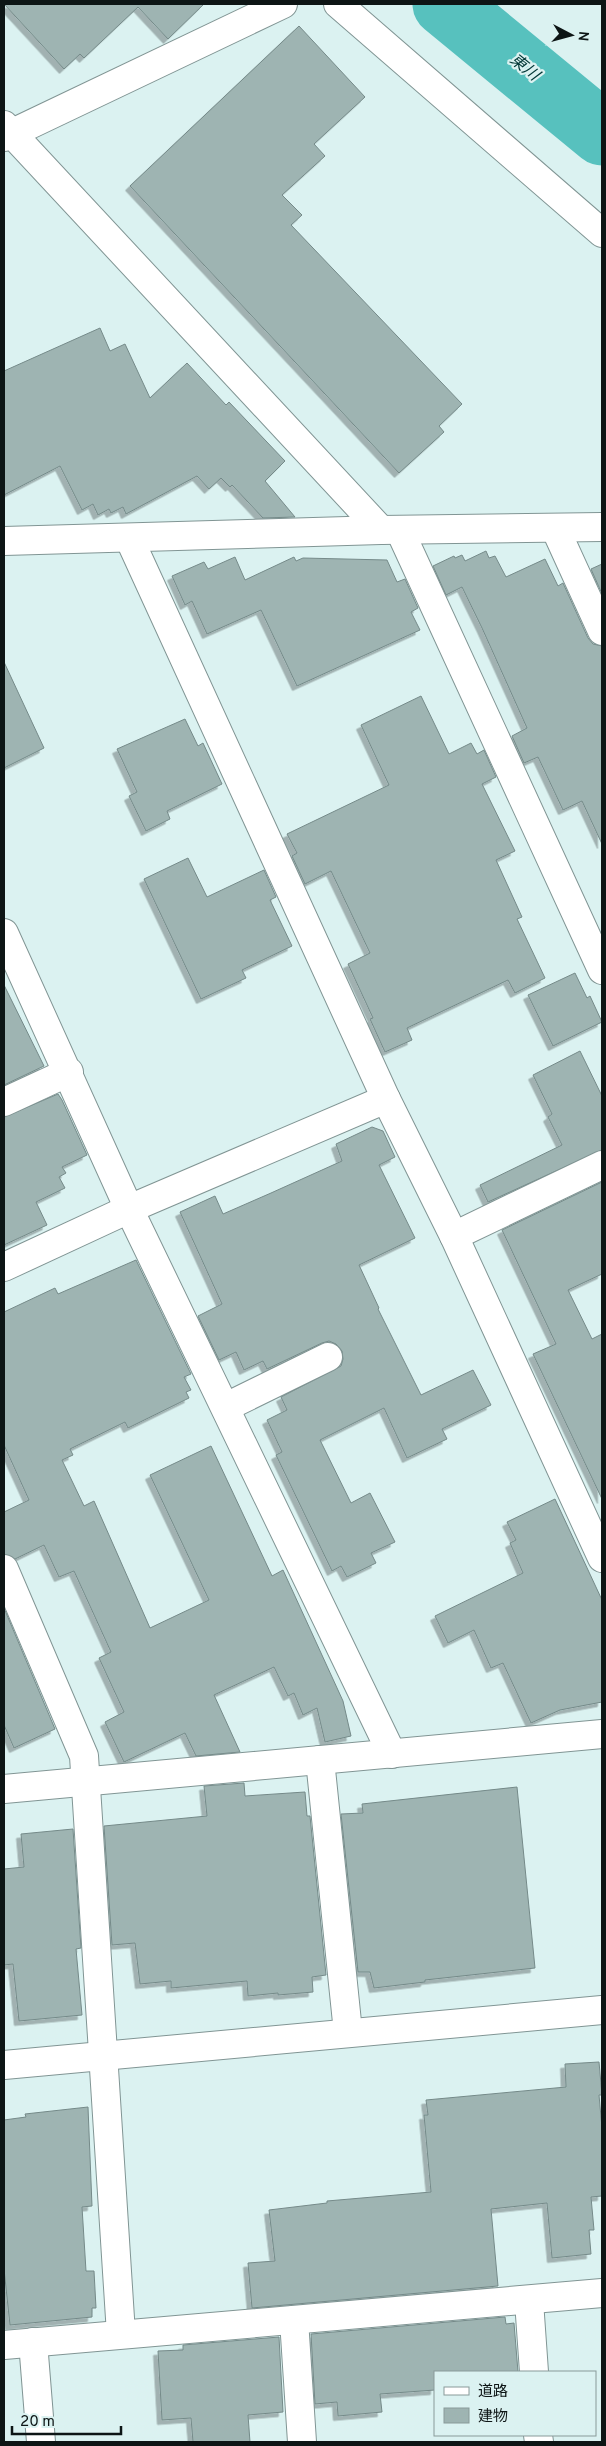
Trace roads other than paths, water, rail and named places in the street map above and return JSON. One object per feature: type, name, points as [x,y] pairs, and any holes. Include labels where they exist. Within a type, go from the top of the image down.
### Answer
[{"type":"street","points":[[283,4],[6,132],[391,531],[602,970]]},
{"type":"street","points":[[338,4],[602,233]]},
{"type":"street","points":[[4,541],[602,527]]},
{"type":"street","points":[[555,528],[602,631]]},
{"type":"street","points":[[129,538],[386,1099],[454,1236],[602,1558]]},
{"type":"street","points":[[4,933],[69,1072],[129,1209],[392,1754]]},
{"type":"street","points":[[4,1102],[69,1072]]},
{"type":"street","points":[[4,1267],[129,1209],[386,1099]]},
{"type":"street","points":[[454,1236],[602,1165]]},
{"type":"street","points":[[226,1407],[328,1356]]},
{"type":"street","points":[[4,1569],[84,1756],[85,1802],[121,2334]]},
{"type":"street","points":[[4,1789],[602,1734]]},
{"type":"street","points":[[320,1760],[348,2032]]},
{"type":"street","points":[[4,2065],[602,2010]]},
{"type":"street","points":[[4,2345],[529,2301],[602,2293]]},
{"type":"street","points":[[529,2301],[534,2371]]},
{"type":"street","points":[[294,2320],[302,2442]]},
{"type":"street","points":[[33,2342],[41,2442]]},
{"type":"waterway","name":"東川","points":[[445,4],[602,133]]}]
